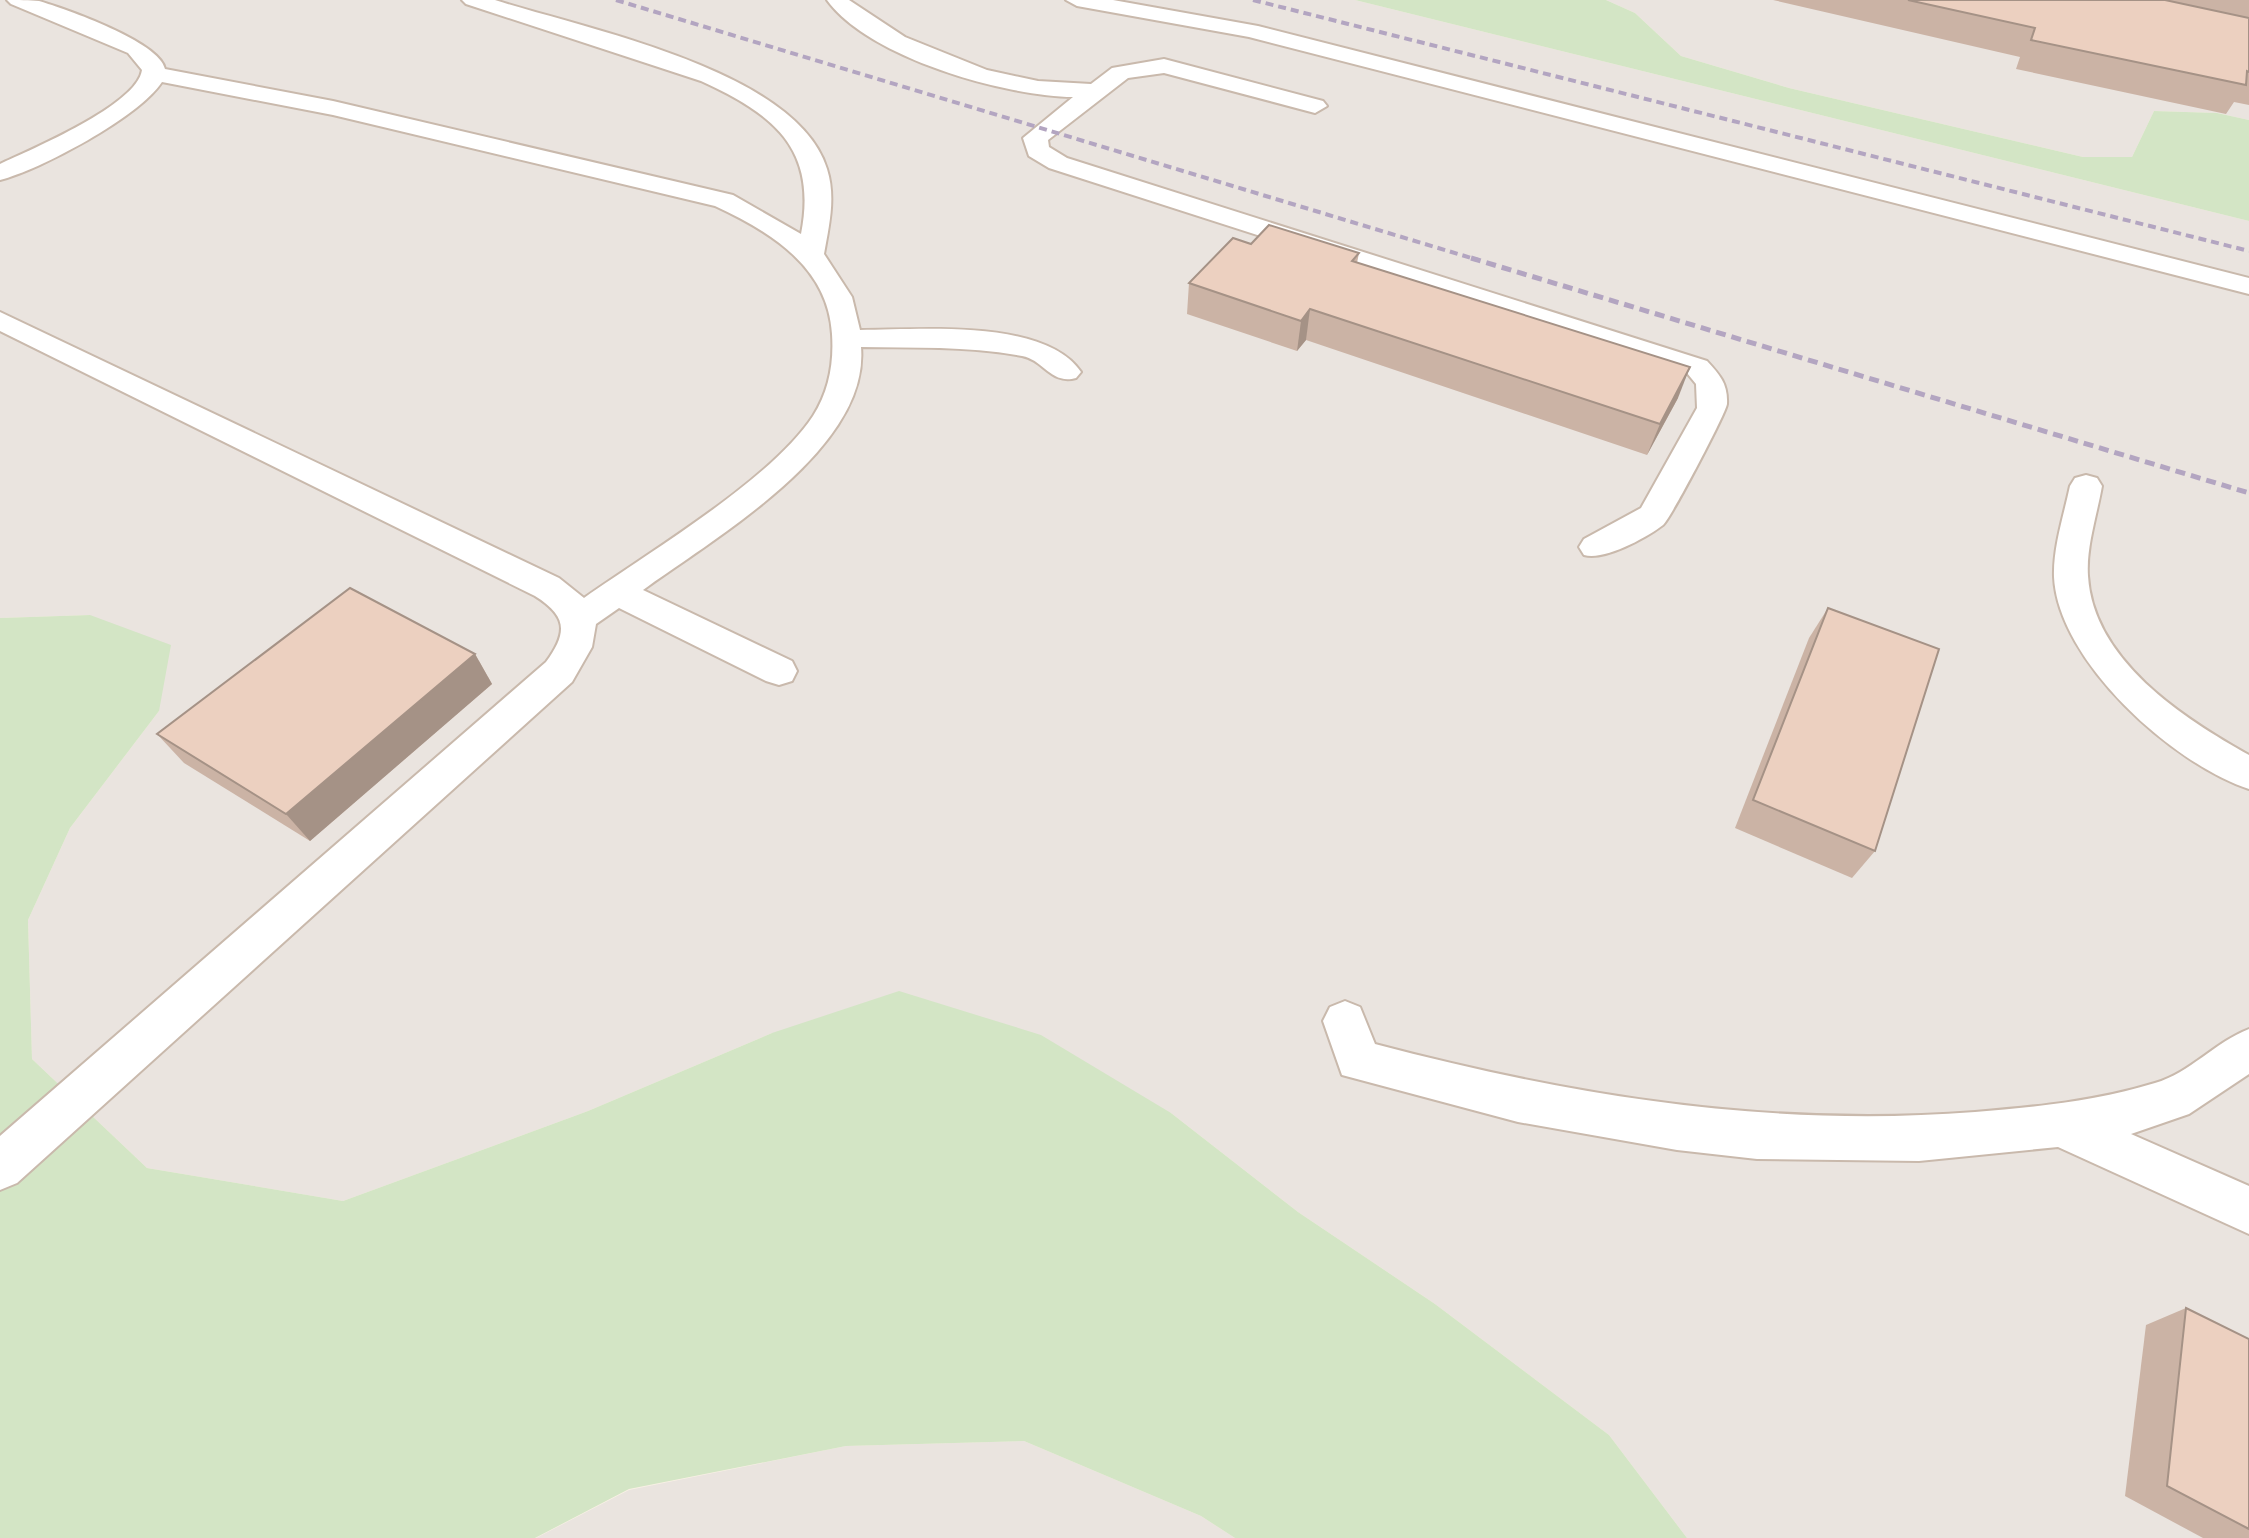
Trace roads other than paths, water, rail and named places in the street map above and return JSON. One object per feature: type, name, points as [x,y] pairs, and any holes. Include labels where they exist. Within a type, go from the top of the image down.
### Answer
[{"type":"lane","points":[[0,173],[127,105],[150,84],[154,74],[153,64],[136,48],[18,0]]},
{"type":"lane","points":[[473,0],[708,75],[767,103],[803,141],[820,182],[822,205],[810,255]]},
{"type":"lane","points":[[838,0],[852,16],[892,41],[962,71],[1015,84],[1097,91]]},
{"type":"lane","points":[[1077,0],[1250,31],[2249,286]]},
{"type":"lane","points":[[1315,106],[1164,66],[1142,67],[1120,73],[1035,138],[1038,151],[1058,163],[1697,367],[1711,383],[1712,408],[1653,516],[1596,547]]},
{"type":"lane","points":[[154,74],[333,108],[724,200],[758,215],[810,255],[829,279],[843,308],[849,338],[847,371],[838,399],[799,454],[769,481],[579,619]]},
{"type":"lane","points":[[0,320],[547,587],[573,606],[579,619],[579,636],[573,654],[559,672],[0,1167]]},
{"type":"lane","points":[[849,338],[981,340],[1037,350],[1066,372]]},
{"type":"lane","points":[[2086,486],[2071,577],[2076,604],[2088,633],[2136,694],[2171,724],[2249,774]]},
{"type":"lane","points":[[617,592],[779,671]]},
{"type":"lane","points":[[1345,1021],[1358,1060],[1461,1089],[1596,1118],[1704,1134],[1826,1141],[1945,1138],[2059,1125],[2165,1103],[2249,1049]]},
{"type":"lane","points":[[2059,1125],[2249,1210]]},
{"type":"railway","points":[[616,0],[1478,260]]},
{"type":"railway","points":[[1253,0],[2249,251]]},
{"type":"railway","points":[[1471,258],[2249,493]]}]
